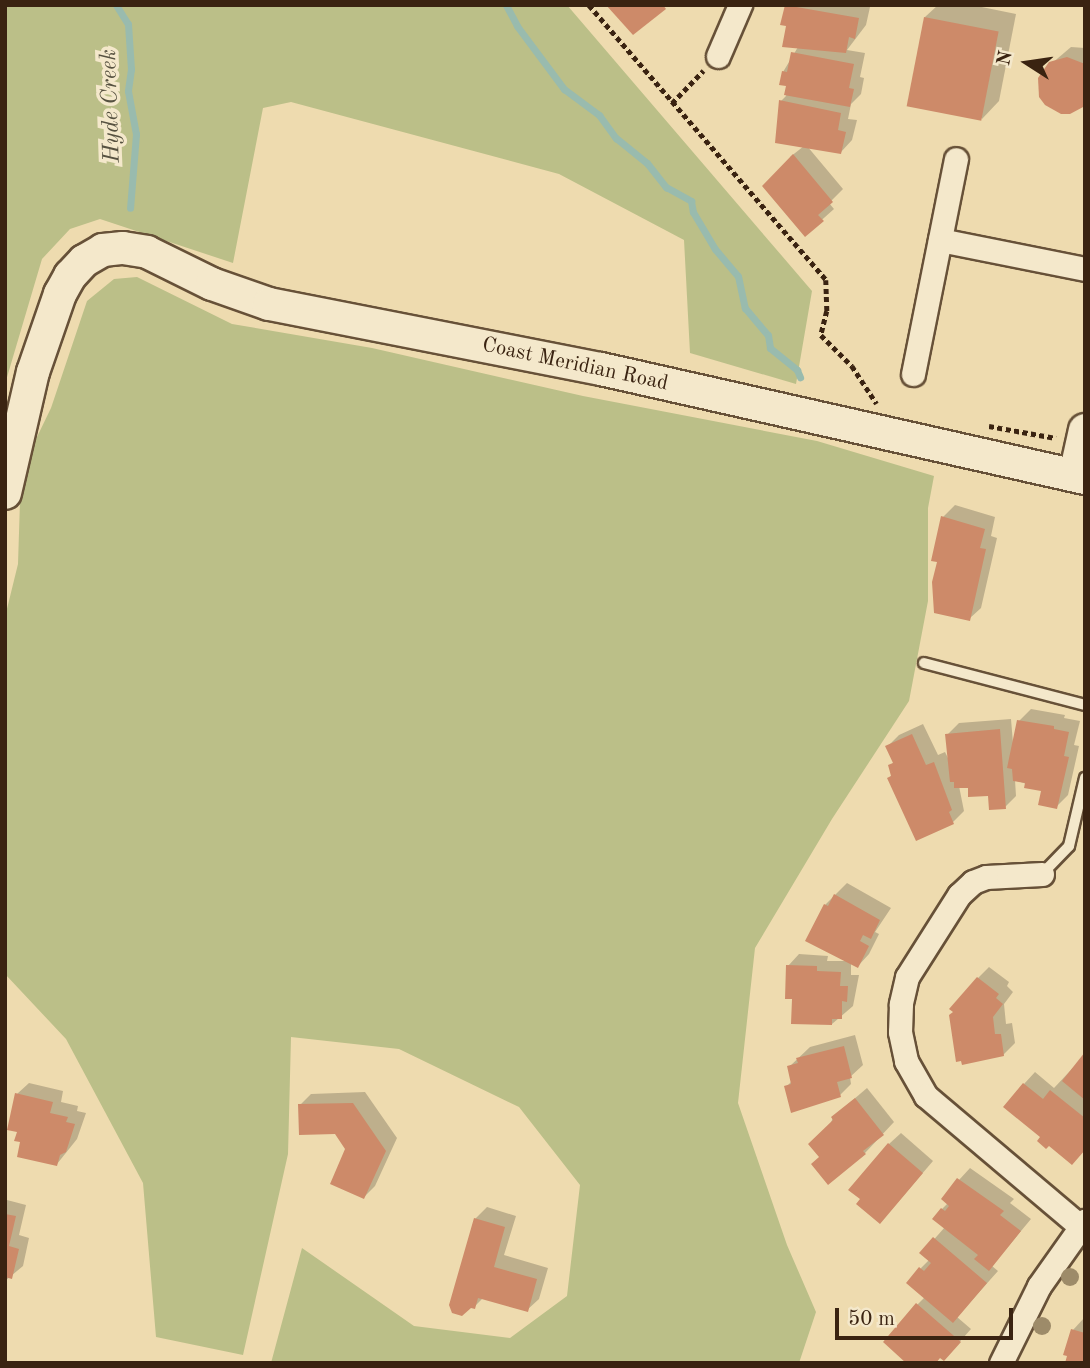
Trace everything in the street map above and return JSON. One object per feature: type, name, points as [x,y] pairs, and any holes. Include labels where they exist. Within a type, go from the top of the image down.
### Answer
[{"type":"street","points":[[718,56],[740,5]]},
{"type":"street","points":[[914,374],[956,159]]},
{"type":"street","points":[[940,240],[1085,269]]},
{"type":"street","name":"Coast Meridian Road","points":[[5,493],[33,372],[55,305],[77,268],[103,250],[122,247],[139,250],[221,288],[269,304],[601,369],[883,435],[1080,477]]},
{"type":"street","points":[[1080,477],[1085,430]]},
{"type":"street","points":[[1001,1363],[1039,1286],[1083,1223],[926,1096],[906,1061],[900,1032],[901,1004],[907,977],[959,895],[981,878],[1042,873]]},
{"type":"lane","points":[[924,663],[1085,705]]},
{"type":"lane","points":[[1042,873],[1069,846],[1085,778]]},
{"type":"path","points":[[589,5],[826,280],[827,311],[821,335],[852,366],[878,405]]},
{"type":"path","points":[[672,103],[718,56]]},
{"type":"green space","points":[[5,5],[567,5],[812,291],[796,384],[690,353],[684,240],[559,174],[291,102],[263,108],[233,263],[100,219],[70,229],[42,259],[5,384]]},
{"type":"green space","points":[[137,277],[232,324],[372,348],[583,396],[817,441],[934,476],[928,508],[928,601],[909,701],[832,819],[755,948],[738,1103],[787,1245],[816,1312],[799,1363],[271,1363],[302,1248],[414,1326],[510,1338],[567,1296],[580,1185],[519,1107],[399,1049],[291,1037],[288,1154],[243,1355],[156,1337],[143,1183],[66,1039],[5,974],[5,617],[18,564],[21,470],[51,408],[87,301],[114,279]]},
{"type":"building","points":[[606,5],[663,5],[666,9],[633,35]]},
{"type":"building","points":[[785,5],[859,18],[855,39],[849,37],[846,53],[782,47],[786,26],[780,25]]},
{"type":"building","points":[[924,17],[999,32],[981,121],[907,106]]},
{"type":"building","points":[[791,52],[854,64],[849,88],[854,89],[850,107],[784,95],[786,86],[779,85],[782,71],[787,72]]},
{"type":"building","points":[[1067,57],[1085,64],[1085,106],[1070,114],[1061,114],[1045,105],[1039,97],[1038,78],[1049,62]]},
{"type":"building","points":[[779,100],[841,113],[838,130],[846,132],[841,154],[775,143]]},
{"type":"building","points":[[793,154],[833,202],[818,215],[824,221],[805,237],[762,186]]},
{"type":"building","points":[[941,516],[985,529],[980,548],[986,549],[970,621],[934,613],[932,582],[937,562],[931,561]]},
{"type":"building","points":[[1017,720],[1054,726],[1054,729],[1069,732],[1064,756],[1069,757],[1057,809],[1038,805],[1041,791],[1024,788],[1025,783],[1013,781],[1012,769],[1007,768]]},
{"type":"building","points":[[1000,729],[1006,809],[989,810],[988,796],[968,797],[968,788],[954,788],[954,782],[950,782],[945,734]]},
{"type":"building","points":[[912,734],[926,765],[934,762],[952,810],[949,812],[954,824],[916,841],[887,778],[891,776],[888,765],[893,763],[885,746]]},
{"type":"building","points":[[834,894],[880,920],[871,939],[863,935],[860,941],[869,946],[858,968],[805,941],[824,904],[828,906]]},
{"type":"building","points":[[786,965],[817,966],[817,971],[841,972],[840,986],[848,986],[847,1002],[842,1001],[842,1019],[832,1019],[832,1025],[791,1024],[792,999],[785,999]]},
{"type":"building","points":[[977,977],[999,994],[996,998],[1003,1004],[993,1017],[995,1034],[1001,1034],[1004,1056],[962,1065],[961,1061],[956,1062],[949,1015],[953,1012],[949,1009]]},
{"type":"building","points":[[844,1046],[852,1078],[837,1082],[841,1097],[791,1113],[784,1086],[791,1084],[787,1066],[798,1063],[796,1058]]},
{"type":"building","points":[[1085,1052],[1085,1100],[1062,1081]]},
{"type":"building","points":[[1023,1083],[1043,1099],[1050,1090],[1085,1118],[1085,1150],[1072,1165],[1049,1146],[1046,1149],[1037,1141],[1040,1137],[1003,1107]]},
{"type":"building","points":[[15,1093],[53,1102],[50,1113],[68,1117],[66,1122],[75,1124],[66,1152],[60,1155],[57,1166],[17,1157],[20,1142],[14,1141],[17,1132],[7,1130]]},
{"type":"building","points":[[855,1098],[884,1135],[863,1151],[866,1154],[828,1185],[811,1164],[819,1157],[808,1144],[833,1120],[831,1117]]},
{"type":"building","points":[[353,1103],[386,1151],[364,1199],[330,1184],[345,1149],[335,1134],[299,1135],[298,1104]]},
{"type":"building","points":[[888,1143],[923,1173],[880,1224],[856,1204],[860,1199],[848,1190]]},
{"type":"building","points":[[957,1178],[1004,1211],[1000,1215],[1021,1231],[989,1271],[974,1259],[978,1255],[932,1219],[941,1208],[945,1211],[949,1206],[941,1199]]},
{"type":"building","points":[[5,1214],[16,1216],[9,1246],[19,1249],[12,1279],[5,1277]]},
{"type":"building","points":[[474,1218],[505,1227],[494,1267],[537,1279],[528,1312],[478,1298],[475,1309],[471,1308],[462,1316],[452,1313],[449,1305]]},
{"type":"building","points":[[933,1237],[987,1283],[953,1323],[906,1283],[919,1267],[924,1271],[931,1263],[919,1253]]},
{"type":"building","points":[[916,1303],[961,1342],[944,1361],[940,1358],[936,1363],[906,1363],[883,1342]]},
{"type":"building","points":[[1071,1329],[1085,1333],[1085,1363],[1065,1363],[1067,1356],[1063,1355]]},
{"type":"waterway","name":"Hyde Creek","points":[[116,5],[128,24],[131,69],[128,91],[136,134],[130,208]]},
{"type":"waterway","points":[[506,5],[517,26],[564,89],[599,115],[616,138],[647,163],[666,187],[691,201],[693,212],[715,249],[738,276],[745,308],[768,335],[770,348],[797,370],[800,377]]}]
